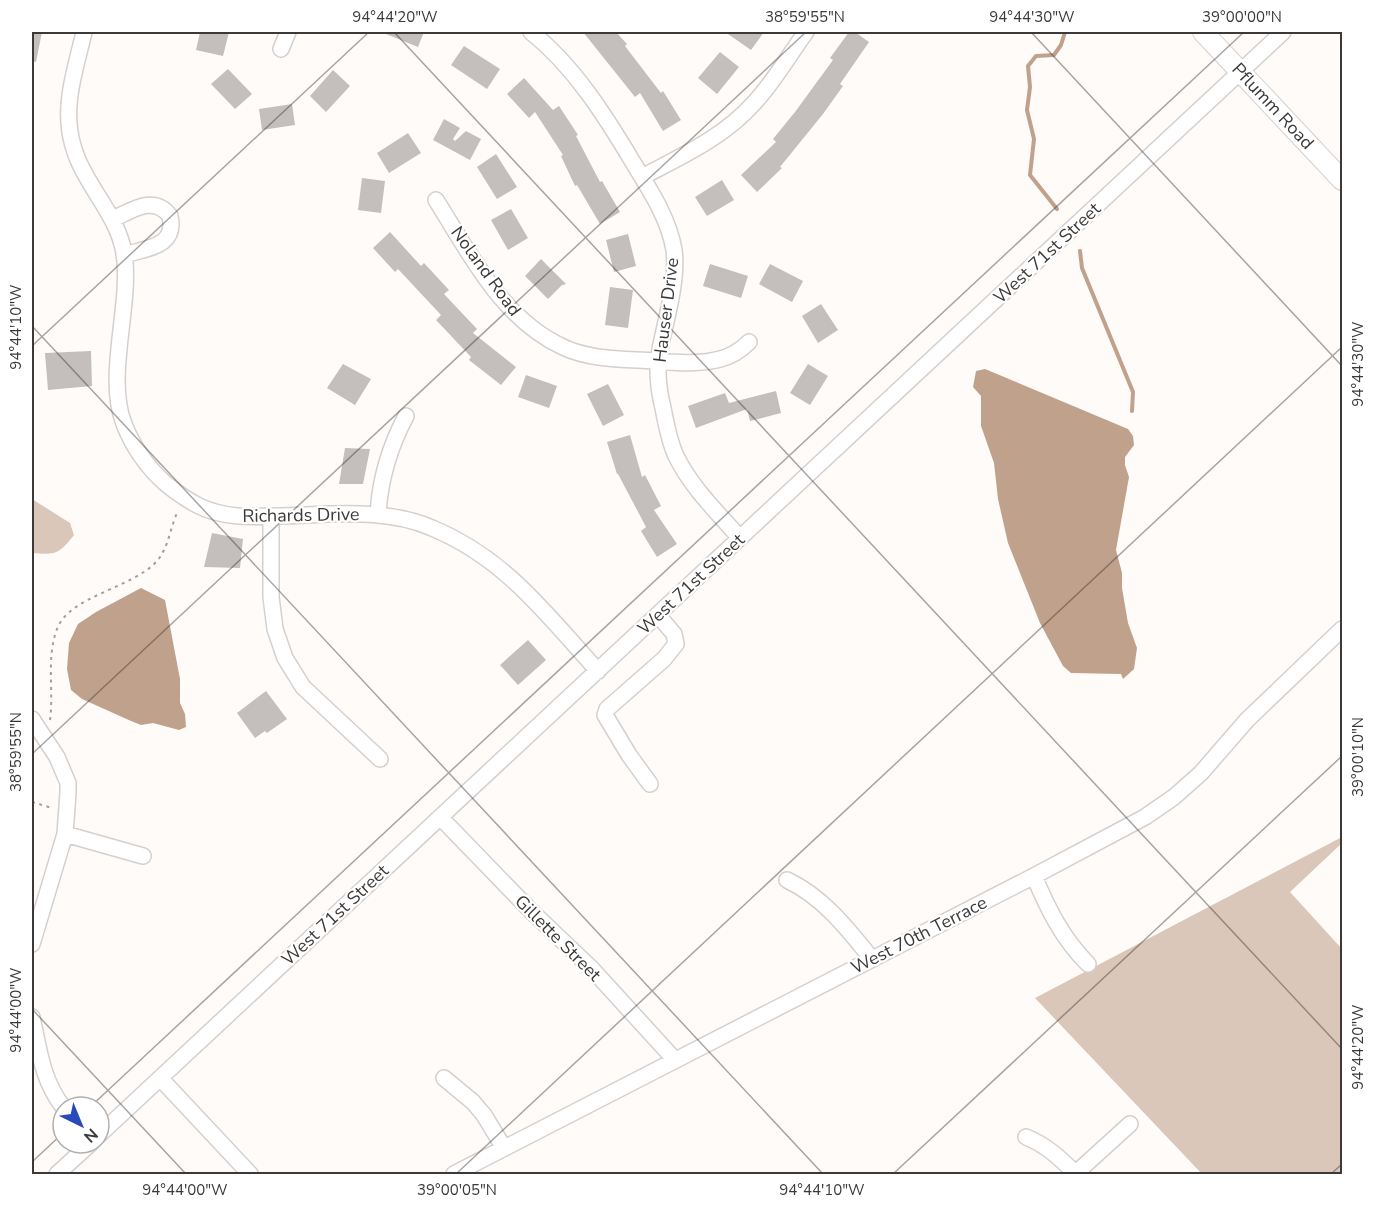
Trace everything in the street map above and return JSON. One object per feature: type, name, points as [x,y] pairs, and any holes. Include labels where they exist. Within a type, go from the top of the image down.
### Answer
[{"type":"main road","name":"Pflumm Road","points":[[1203,32],[1342,180]]},
{"type":"street","name":"Richards Drive","points":[[84,32],[67,108],[71,140],[82,168],[120,237],[124,255],[117,392],[120,413],[130,440],[147,464],[184,497],[198,506],[215,512],[234,516],[378,514],[430,526],[471,547],[516,581],[598,670]]},
{"type":"street","points":[[281,49],[288,32]]},
{"type":"street","name":"Hauser Drive","points":[[533,32],[590,96],[642,177],[669,229],[675,262],[658,362],[658,386],[675,454],[686,474],[740,538]]},
{"type":"street","points":[[642,177],[719,134],[739,118],[769,85],[806,32]]},
{"type":"street","name":"West 71st Street","points":[[111,1124],[1283,32]]},
{"type":"street","name":"Noland Road","points":[[436,200],[504,302],[532,329],[564,348],[600,356],[658,362],[708,362],[734,354],[749,342]]},
{"type":"street","points":[[112,219],[148,204],[159,207],[170,216],[171,230],[169,237],[163,243],[124,255]]},
{"type":"street","points":[[378,514],[380,491],[392,441],[406,416]]},
{"type":"street","points":[[271,516],[271,597],[275,629],[285,658],[303,687],[380,759]]},
{"type":"street","points":[[650,784],[605,715],[607,709],[674,648],[676,644],[674,634],[658,615]]},
{"type":"street","name":"West 70th Terrace","points":[[454,1174],[1145,817],[1173,797],[1201,772],[1276,691],[1341,632]]},
{"type":"street","points":[[32,719],[57,757],[68,783],[65,834],[32,944]]},
{"type":"street","name":"Gillette Street","points":[[441,817],[530,910],[592,969],[675,1060]]},
{"type":"street","points":[[65,834],[143,856]]},
{"type":"street","points":[[1034,876],[1062,934],[1088,964]]},
{"type":"street","points":[[787,880],[803,888],[833,913],[872,959]]},
{"type":"street","points":[[32,1017],[45,1076],[54,1095]]},
{"type":"street","points":[[160,1078],[250,1174]]},
{"type":"street","points":[[444,1078],[484,1114],[504,1148]]},
{"type":"street","points":[[1026,1137],[1052,1151],[1076,1174],[1130,1124]]},
{"type":"street","points":[[57,1174],[78,1155]]},
{"type":"path","points":[[47,741],[51,717],[52,649],[61,620],[81,604],[144,573],[157,561],[163,552],[184,497]]},
{"type":"path","points":[[32,802],[46,808],[67,811]]},
{"type":"shaded area","points":[[985,369],[1128,429],[1133,436],[1134,445],[1125,457],[1129,477],[1116,550],[1122,573],[1128,623],[1137,648],[1134,669],[1123,679],[1121,674],[1071,673],[1063,666],[1040,623],[1008,543],[998,499],[994,463],[981,426],[981,396],[973,387],[976,371]]},
{"type":"shaded area","points":[[32,499],[70,523],[74,535],[56,552],[32,553]]},
{"type":"shaded area","points":[[141,588],[165,600],[180,679],[180,703],[185,714],[186,727],[179,730],[153,723],[141,725],[82,699],[71,690],[67,669],[69,643],[78,624]]},
{"type":"shaded area","points":[[1342,837],[1342,843],[1290,892],[1342,949],[1342,1174],[1202,1174],[1035,998]]},
{"type":"building","points":[[32,32],[42,32],[36,62],[32,61]]},
{"type":"building","points":[[200,32],[229,32],[223,56],[196,50]]},
{"type":"building","points":[[381,32],[424,32],[418,47]]},
{"type":"building","points":[[583,32],[616,32],[661,93],[663,91],[681,120],[663,131],[640,93],[635,97]]},
{"type":"building","points":[[725,32],[764,32],[751,50]]},
{"type":"building","points":[[849,32],[855,32],[869,42],[840,84],[843,86],[823,114],[780,167],[782,168],[757,192],[741,175],[776,142],[773,139],[833,60],[830,58]]},
{"type":"building","points":[[464,46],[500,69],[487,89],[451,65]]},
{"type":"building","points":[[720,52],[739,67],[717,94],[698,78]]},
{"type":"building","points":[[228,69],[252,94],[235,109],[211,84]]},
{"type":"building","points":[[333,70],[350,86],[326,112],[310,96]]},
{"type":"building","points":[[524,78],[553,110],[559,106],[578,135],[576,136],[600,182],[602,181],[620,212],[600,224],[577,185],[575,186],[561,156],[563,155],[535,112],[529,118],[507,94]]},
{"type":"building","points":[[292,104],[295,125],[262,130],[259,109]]},
{"type":"building","points":[[444,119],[460,128],[453,139],[455,141],[466,131],[481,139],[470,160],[433,140]]},
{"type":"building","points":[[408,133],[421,153],[389,173],[377,153]]},
{"type":"building","points":[[496,154],[517,187],[497,199],[477,167]]},
{"type":"building","points":[[362,178],[385,181],[381,213],[358,210]]},
{"type":"building","points":[[722,180],[734,200],[707,216],[695,197]]},
{"type":"building","points":[[511,209],[528,238],[508,250],[491,220]]},
{"type":"building","points":[[390,232],[421,266],[424,263],[449,290],[444,294],[477,329],[473,333],[516,367],[501,385],[469,360],[471,357],[436,320],[441,315],[398,269],[395,272],[373,248]]},
{"type":"building","points":[[628,234],[636,266],[614,272],[606,240]]},
{"type":"building","points":[[541,259],[566,284],[548,299],[525,276]]},
{"type":"building","points":[[710,264],[748,276],[741,298],[703,286]]},
{"type":"building","points":[[770,264],[803,281],[792,302],[759,284]]},
{"type":"building","points":[[610,287],[633,290],[628,328],[605,325]]},
{"type":"building","points":[[821,304],[838,330],[818,343],[802,316]]},
{"type":"building","points":[[91,351],[92,386],[48,390],[45,353]]},
{"type":"building","points":[[343,364],[371,379],[355,405],[327,388]]},
{"type":"building","points":[[808,364],[828,376],[810,405],[790,393]]},
{"type":"building","points":[[526,375],[557,386],[549,408],[518,397]]},
{"type":"building","points":[[608,384],[624,415],[603,426],[587,394]]},
{"type":"building","points":[[776,391],[781,413],[750,421],[747,409],[696,428],[688,406],[725,393],[729,403]]},
{"type":"building","points":[[630,435],[642,477],[645,475],[661,506],[654,510],[677,544],[657,557],[641,531],[646,527],[617,474],[607,442]]},
{"type":"building","points":[[345,448],[370,449],[363,484],[339,484]]},
{"type":"building","points":[[212,533],[243,539],[240,568],[204,567]]},
{"type":"building","points":[[528,640],[546,660],[518,685],[500,665]]},
{"type":"building","points":[[266,691],[287,719],[267,733],[265,731],[255,738],[237,713]]},
{"type":"waterway","points":[[1057,209],[1030,175],[1034,139],[1027,110],[1030,87],[1028,66],[1036,56],[1054,55],[1061,45],[1065,32]]},
{"type":"waterway","points":[[1080,251],[1082,268],[1133,392],[1132,411]]}]
